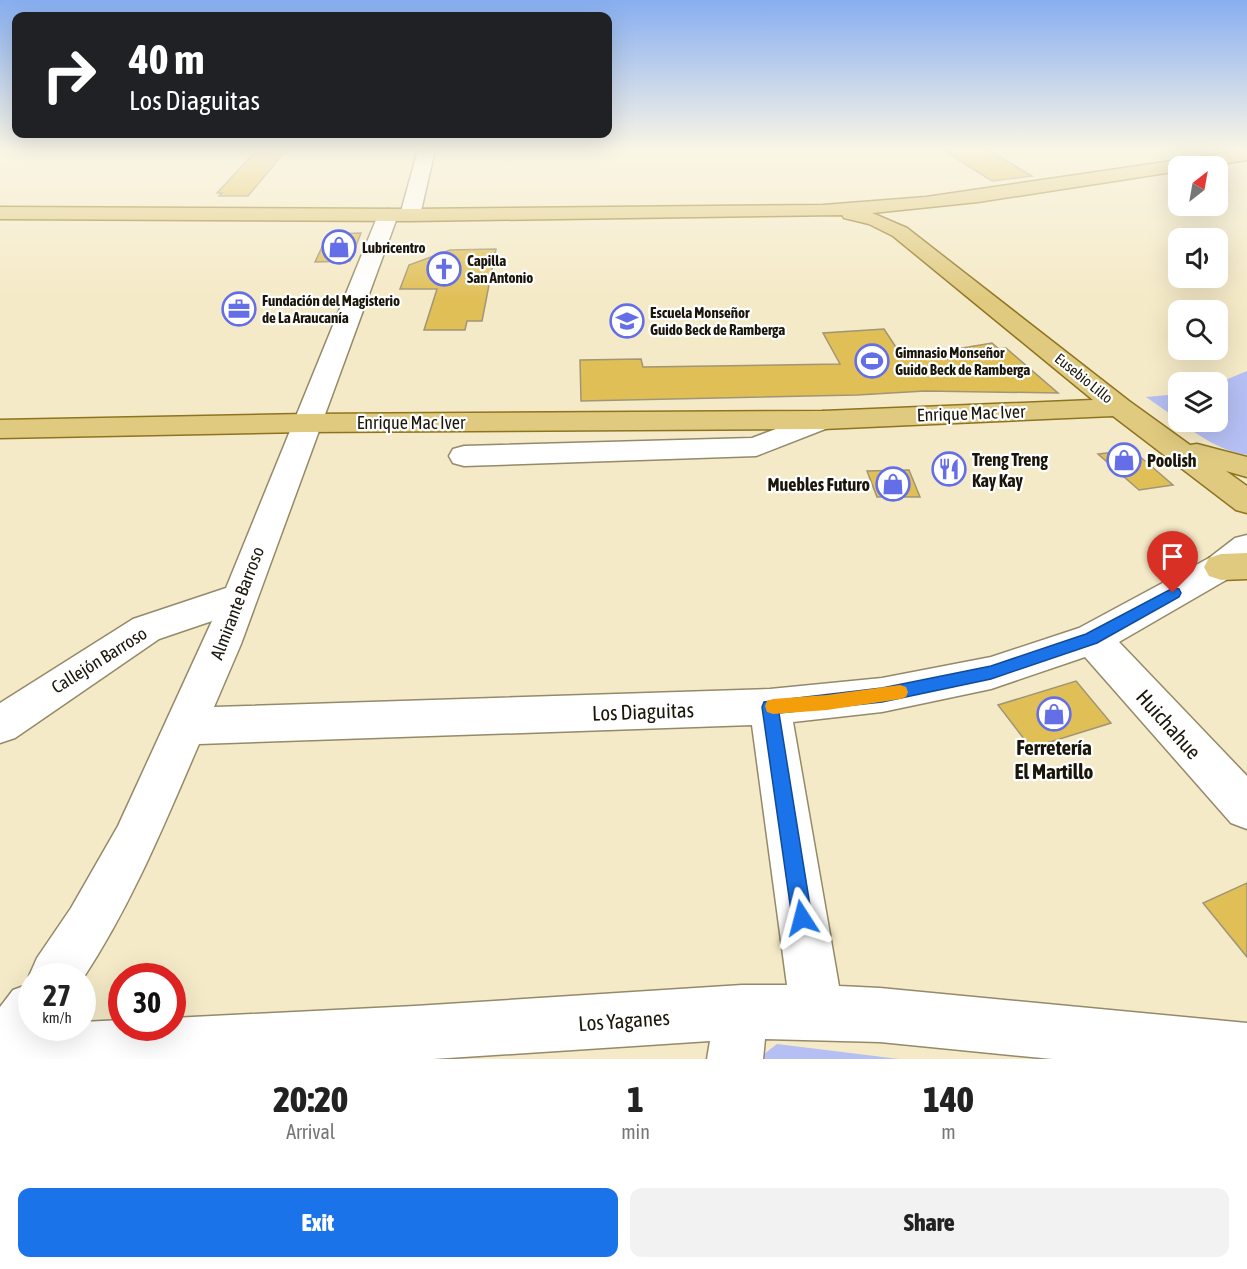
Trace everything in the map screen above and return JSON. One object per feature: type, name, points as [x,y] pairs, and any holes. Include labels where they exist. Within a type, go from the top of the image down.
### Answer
[{"type":"main road","points":[[0,213],[399,215],[823,211],[950,199]]},
{"type":"main road","points":[[900,232],[902,218],[909,211],[926,203]]},
{"type":"main road","name":"Eusebio Lillo","points":[[823,211],[876,220],[900,232],[1119,407],[1168,441],[1247,502]]},
{"type":"main road","name":"Enrique Mac Iver","points":[[0,429],[306,423],[823,420],[1119,407]]},
{"type":"main road","points":[[1168,441],[1203,455],[1247,467]]},
{"type":"street","name":"Almirante Barroso","points":[[64,963],[89,926],[113,884],[185,726],[239,598],[306,423],[406,199]]},
{"type":"street","name":"Enrique Mac Iver","points":[[464,456],[756,447],[823,420]]},
{"type":"street","name":"Los Diaguitas","points":[[185,726],[770,707],[827,702],[935,686],[1002,669],[1092,639],[1238,560]]},
{"type":"street","name":"Callejón Barroso","points":[[0,725],[146,629],[239,598]]},
{"type":"street","name":"Huichahue","points":[[1092,639],[1247,808]]},
{"type":"street","points":[[770,707],[817,1012]]},
{"type":"street","name":"Los Yaganes","points":[[0,1053],[410,1046],[738,1036],[817,1012],[880,1015],[1117,1049],[1247,1051]]},
{"type":"street","points":[[0,1053],[18,1028]]},
{"type":"shaded area","points":[[1247,371],[1247,455],[1220,447],[1195,432],[1228,432],[1228,379]]},
{"type":"shaded area","points":[[1168,395],[1168,412],[1146,397]]},
{"type":"shaded area","points":[[777,1044],[899,1059],[763,1059],[764,1054]]},
{"type":"building","name":"Lubricentro","points":[[361,233],[350,261],[315,262],[328,234]]},
{"type":"building","points":[[496,249],[482,321],[467,321],[465,330],[424,330],[437,289],[400,289],[409,265],[450,250]]},
{"type":"building","points":[[884,329],[903,358],[992,343],[999,349],[1006,348],[1058,393],[925,391],[857,395],[581,401],[580,360],[641,359],[643,367],[840,364],[823,333]]},
{"type":"building","points":[[1132,450],[1173,485],[1139,490],[1098,454]]},
{"type":"building","name":"Muebles Futuro","points":[[909,470],[920,497],[877,497],[867,471]]},
{"type":"building","name":"Ferretería El Martillo","points":[[1076,681],[1111,723],[1031,748],[998,705]]},
{"type":"building","points":[[1247,883],[1247,957],[1203,903]]},
{"type":"slow traffic","points":[[773,706],[827,702],[900,692]]},
{"type":"place","name":"Lubricentro","points":[[339,247]]},
{"type":"place","name":"Capilla San Antonio","points":[[444,269]]},
{"type":"place","name":"Fundación del Magisterio de La Araucanía","points":[[239,309]]},
{"type":"place","name":"Escuela Monseñor Guido Beck de Ramberga","points":[[627,321]]},
{"type":"place","name":"Gimnasio Monseñor Guido Beck de Ramberga","points":[[872,361]]},
{"type":"place","name":"Poolish","points":[[1124,460]]},
{"type":"place","name":"Treng Treng Kay Kay","points":[[949,469]]},
{"type":"place","name":"Muebles Futuro","points":[[893,484]]},
{"type":"place","name":"Ferretería El Martillo","points":[[1054,714]]},
{"type":"route","points":[[802,918],[770,707],[882,695],[935,686],[991,672],[1092,639],[1173,593]]}]
